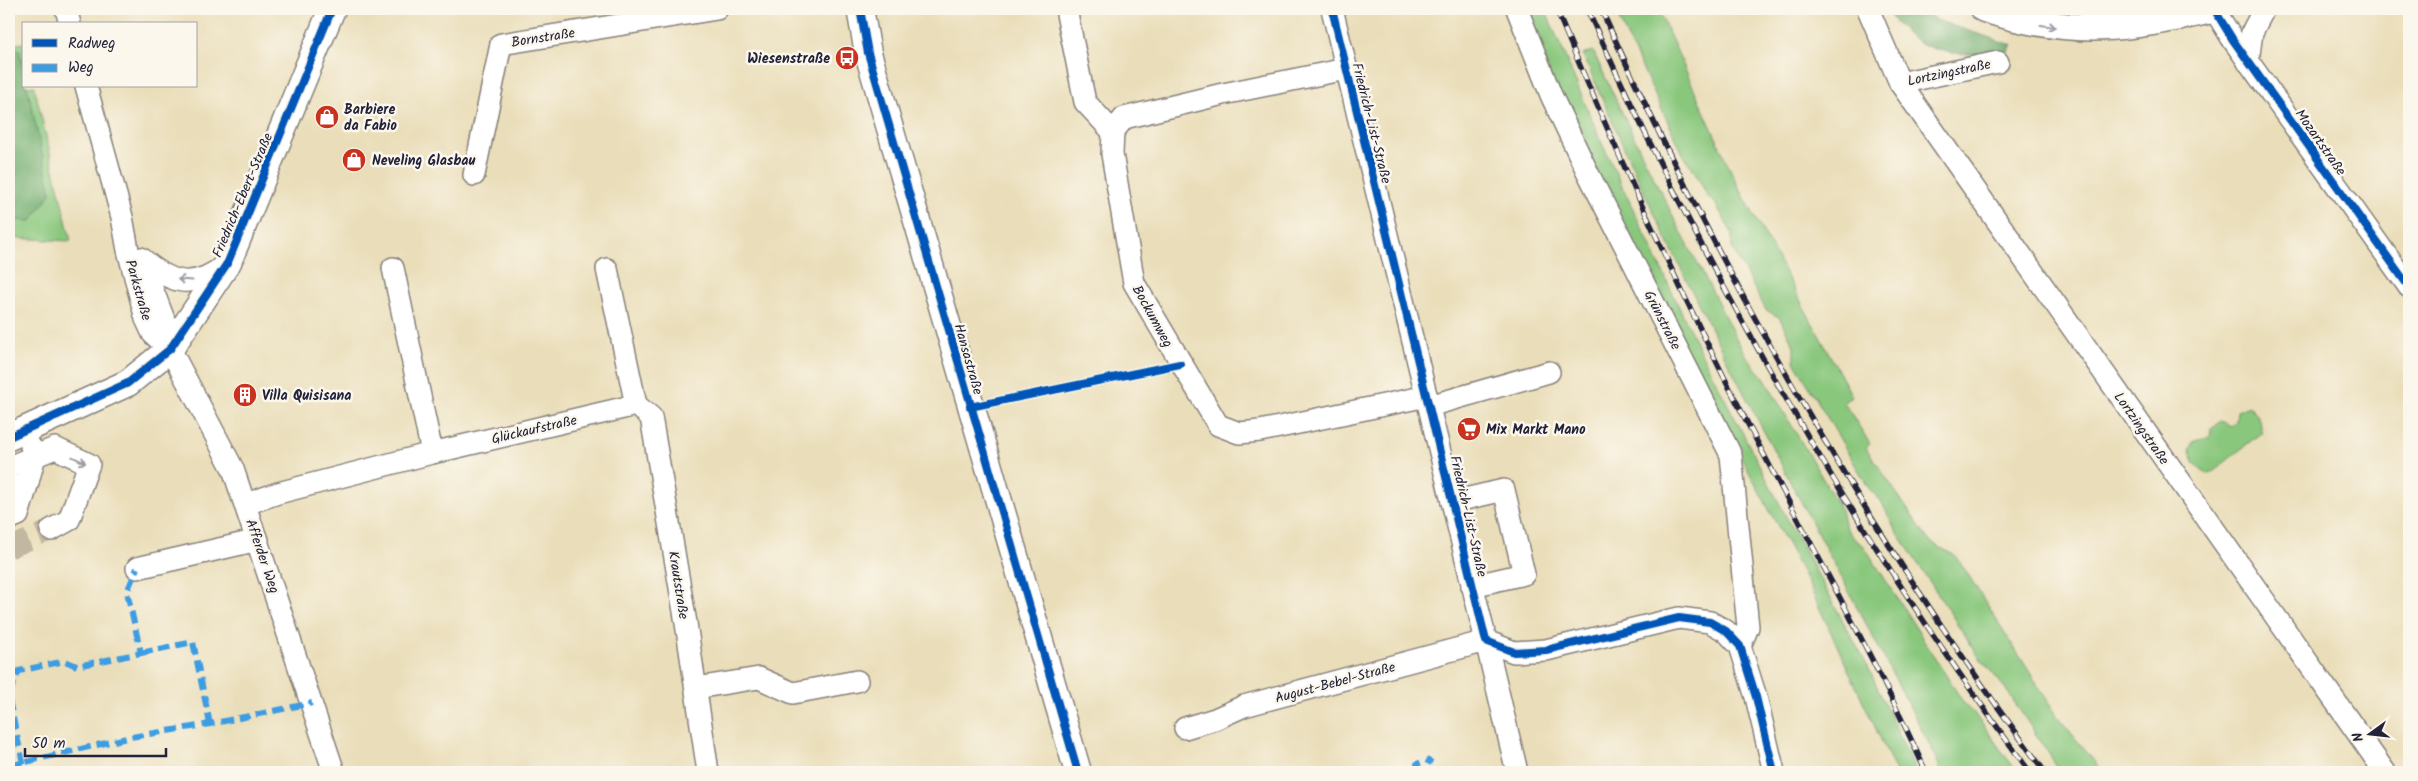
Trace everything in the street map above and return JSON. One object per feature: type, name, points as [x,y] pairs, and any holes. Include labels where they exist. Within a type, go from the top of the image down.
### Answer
[{"type":"main road","name":"Friedrich-Ebert-Straße","points":[[16,434],[128,383],[170,349],[228,262],[332,9]]},
{"type":"main road","name":"Hansastraße","points":[[860,9],[870,62],[1078,772]]},
{"type":"main road","points":[[1984,9],[2032,23],[2085,29],[2144,24],[2215,9]]},
{"type":"street","points":[[66,9],[69,22]]},
{"type":"street","name":"Bornstraße","points":[[474,175],[501,44],[717,9]]},
{"type":"street","points":[[1066,9],[1085,102],[1113,132],[1124,118],[1224,94],[1346,69]]},
{"type":"street","name":"Friedrich-List-Straße","points":[[1332,9],[1517,772]]},
{"type":"street","name":"Grünstraße","points":[[1517,9],[1551,95],[1587,171],[1731,455],[1748,627],[1740,646]]},
{"type":"street","name":"Lortzingstraße","points":[[1868,9],[1900,83],[2385,772]]},
{"type":"street","name":"Mozartstraße","points":[[2215,9],[2248,62],[2409,287]]},
{"type":"street","points":[[2248,62],[2252,32],[2264,9]]},
{"type":"street","name":"Lortzingstraße","points":[[1900,83],[1998,62]]},
{"type":"street","name":"Parkstraße","points":[[87,88],[122,217],[128,250],[146,319],[153,334],[170,349]]},
{"type":"street","name":"Bockumweg","points":[[1113,132],[1112,154],[1134,283],[1218,426],[1239,433],[1260,431],[1428,401],[1549,372]]},
{"type":"street","name":"Parkstraße","points":[[122,217],[142,258],[168,330],[170,349]]},
{"type":"street","name":"Parkstraße","points":[[142,258],[161,275],[190,282],[212,275],[228,262]]},
{"type":"street","points":[[393,268],[432,453]]},
{"type":"street","points":[[606,269],[636,405]]},
{"type":"street","name":"Afferder Weg","points":[[170,349],[233,469],[334,772]]},
{"type":"street","name":"Glückaufstraße","points":[[246,504],[278,493],[432,453],[636,405]]},
{"type":"street","name":"Krautstraße","points":[[636,405],[651,417],[708,772]]},
{"type":"street","points":[[16,434],[35,456]]},
{"type":"street","points":[[9,467],[55,448],[89,464],[70,520],[51,530]]},
{"type":"street","points":[[9,519],[18,515],[18,486],[35,456]]},
{"type":"street","points":[[1452,502],[1504,490],[1522,564],[1524,574],[1472,586]]},
{"type":"street","points":[[137,568],[258,540]]},
{"type":"street","points":[[1486,642],[1514,652],[1546,650],[1678,618],[1710,622],[1726,631],[1740,646],[1756,696],[1774,772]]},
{"type":"street","name":"August-Bebel-Straße","points":[[1185,728],[1214,719],[1244,706],[1486,642]]},
{"type":"street","points":[[696,688],[759,678],[793,693],[857,681]]},
{"type":"green space","points":[[1523,9],[1545,9],[1600,139],[1699,349],[1789,522],[1868,667],[1916,772],[1896,772],[1806,579],[1685,352],[1567,118]]},
{"type":"green space","points":[[1614,9],[1658,9],[1736,182],[1852,396],[1844,402],[1870,444],[1866,448],[1929,541],[1957,557],[2058,717],[2103,772],[2061,772],[2005,688],[1979,657],[1894,527],[1881,501],[1870,490],[1794,361],[1794,346],[1779,317],[1766,310],[1732,248],[1732,233],[1715,203],[1708,197],[1694,170],[1685,158]]},
{"type":"green space","points":[[1885,9],[1921,9],[1936,20],[2012,45],[2007,53],[1970,54],[1939,50],[1911,37]]},
{"type":"green space","points":[[22,43],[22,88],[34,88],[71,241],[9,238],[9,45]]},
{"type":"green space","points":[[19,49],[22,62],[22,88],[27,88],[51,193],[31,221],[9,220],[9,50]]},
{"type":"green space","points":[[1593,51],[1664,199],[1734,334],[1755,368],[1764,378],[1841,510],[1848,531],[1854,539],[1864,546],[1963,702],[1974,713],[2017,772],[1941,772],[1936,757],[1899,685],[1747,399],[1674,254],[1632,166],[1583,55]]},
{"type":"green space","points":[[2250,406],[2260,421],[2262,432],[2214,471],[2205,474],[2195,463],[2189,450],[2193,442],[2210,436],[2211,428],[2221,421],[2231,426],[2236,421],[2237,411]]},
{"type":"tunnel","points":[[9,548],[51,530]]},
{"type":"railway","points":[[1556,9],[1625,169],[1699,327],[1885,685],[1926,772]]},
{"type":"railway","points":[[1587,9],[1683,208],[1734,306],[1788,402],[1845,498],[1904,591],[2030,772]]},
{"type":"railway","points":[[1601,9],[1697,208],[1748,306],[1802,402],[1859,498],[1918,591],[1980,682],[2045,772]]},
{"type":"marked path","points":[[9,693],[19,671],[65,661],[77,666],[141,653],[127,592],[137,568]]},
{"type":"marked path","points":[[141,653],[193,642],[210,724]]},
{"type":"marked path","points":[[9,700],[25,772]]},
{"type":"marked path","points":[[9,766],[131,737],[210,724],[312,703]]},
{"type":"marked path","points":[[1418,772],[1417,764],[1426,760],[1432,763]]},
{"type":"cycle path","points":[[9,437],[128,383],[170,349],[228,262],[332,9]]},
{"type":"cycle path","points":[[860,9],[868,53],[1078,772]]},
{"type":"cycle path","points":[[1332,9],[1486,641],[1514,652],[1546,650],[1679,618],[1710,622],[1726,631],[1740,646],[1756,697],[1774,772]]},
{"type":"cycle path","points":[[2214,9],[2233,40],[2409,287]]},
{"type":"cycle path","points":[[970,407],[1180,364]]},
{"type":"place","name":"Wiesenstraße","points":[[847,58]]},
{"type":"place","name":"Barbiere da Fabio","points":[[327,117]]},
{"type":"place","name":"Neveling Glasbau","points":[[354,160]]},
{"type":"place","name":"Villa Quisisana","points":[[245,395]]},
{"type":"place","name":"Mix Markt Mano","points":[[1469,429]]}]
